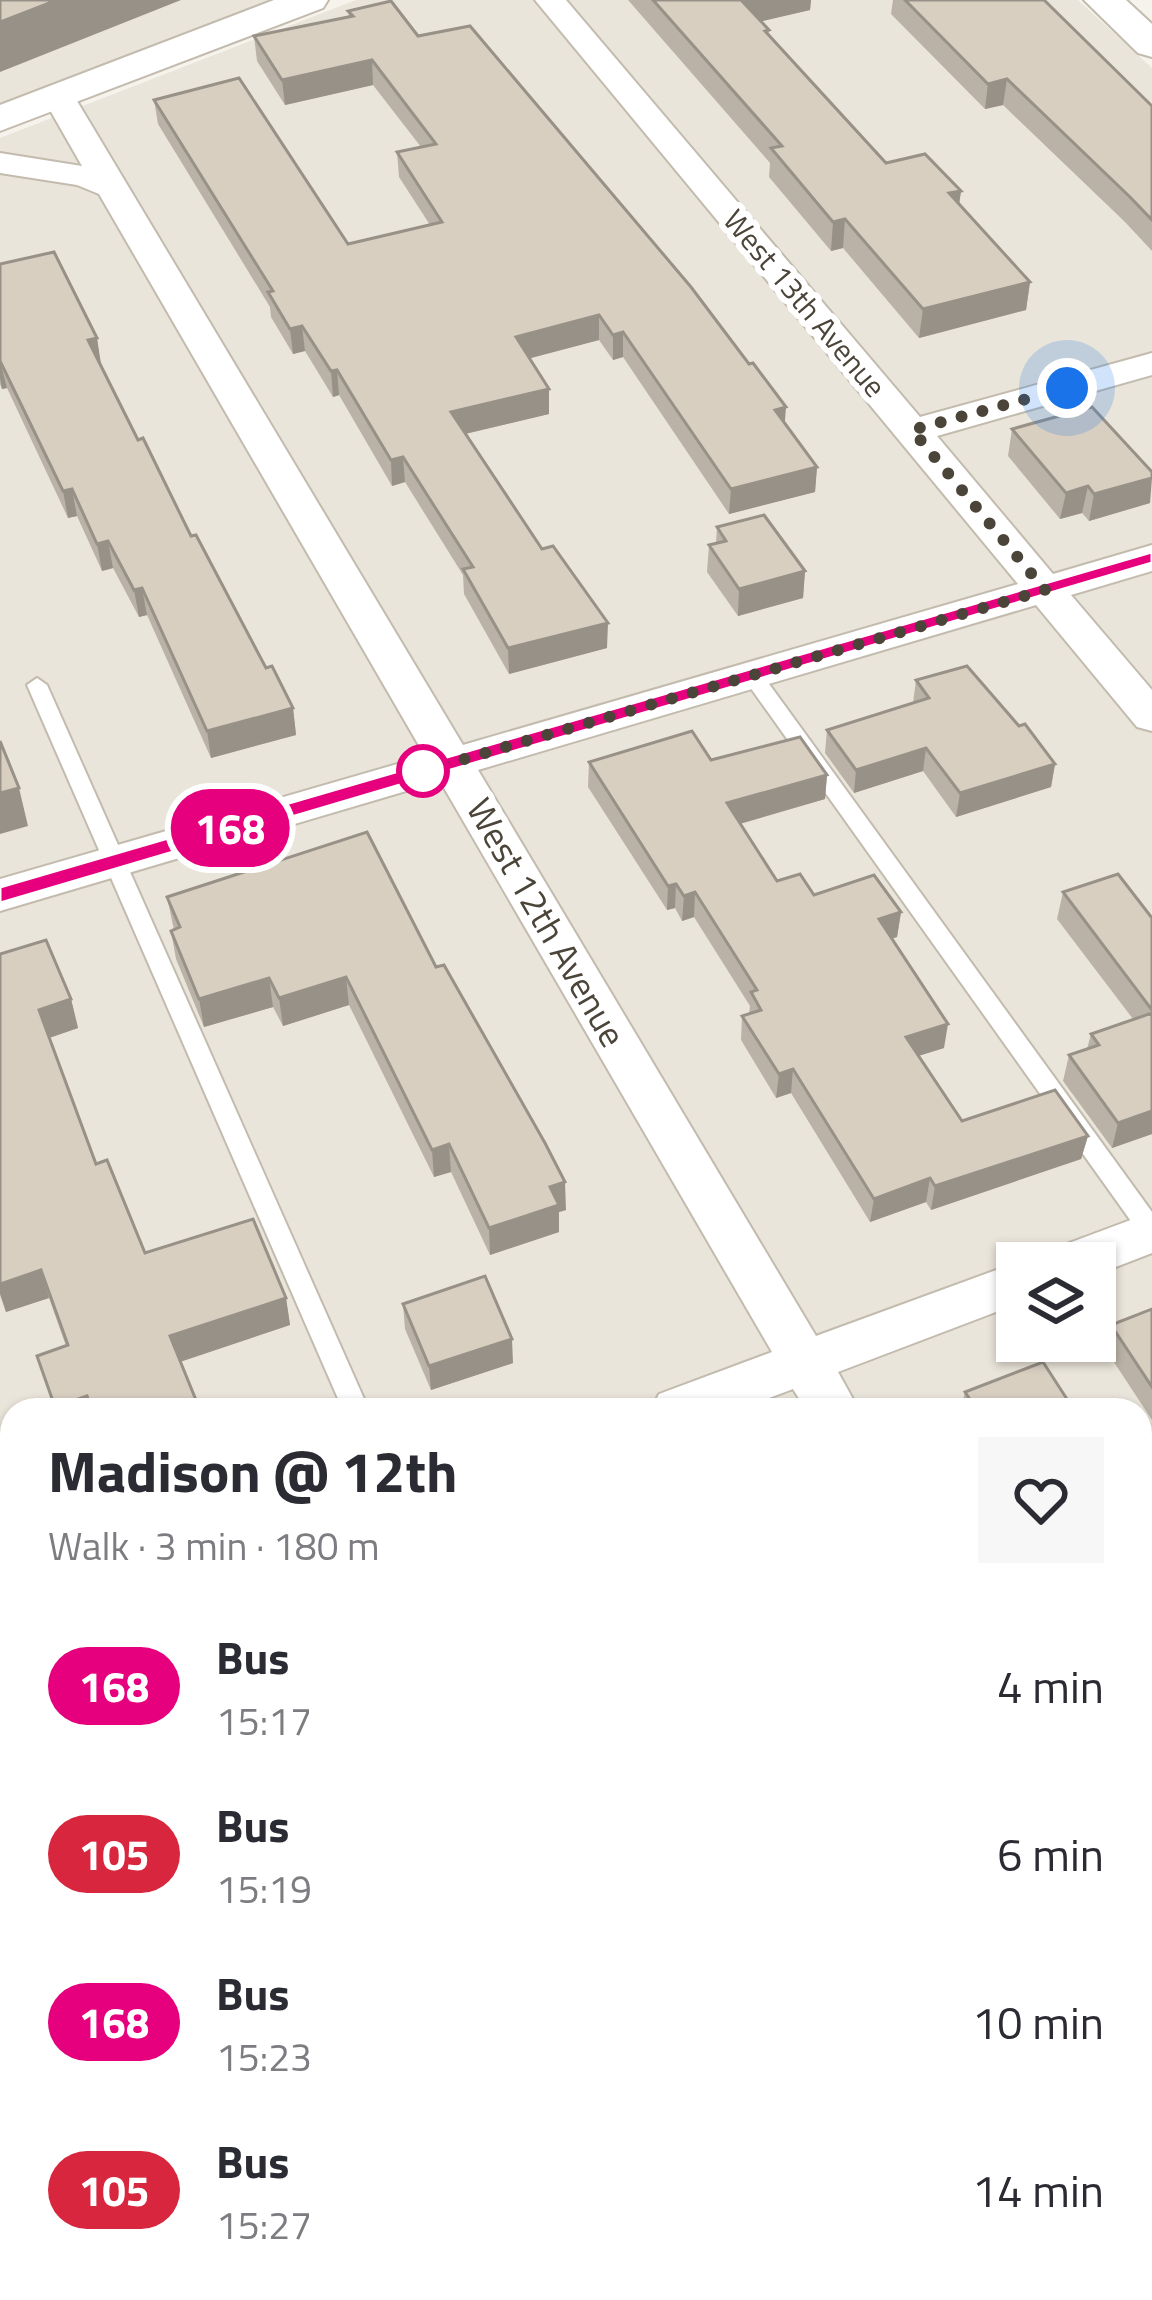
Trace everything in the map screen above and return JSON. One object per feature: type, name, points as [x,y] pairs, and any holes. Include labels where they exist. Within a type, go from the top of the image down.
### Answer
[{"type":"street","points":[[0,118],[309,0]]},
{"type":"street","name":"West 13th Avenue","points":[[550,0],[1152,717]]},
{"type":"street","points":[[1103,0],[1152,45]]},
{"type":"street","name":"West 12th Avenue","points":[[58,96],[826,1398]]},
{"type":"street","points":[[0,163],[84,176],[112,188]]},
{"type":"street","points":[[912,430],[1152,364]]},
{"type":"street","points":[[0,895],[1152,558]]},
{"type":"street","points":[[1116,1246],[1152,1232]]},
{"type":"street","points":[[710,1398],[996,1291]]},
{"type":"lane","points":[[752,675],[1152,1232]]},
{"type":"lane","points":[[37,685],[351,1398]]},
{"type":"shaded area","points":[[0,0],[281,0],[0,107]]},
{"type":"shaded area","points":[[356,0],[1078,0],[1152,68],[1152,1398],[0,1398],[0,138]]},
{"type":"building","points":[[0,0],[57,0],[0,22]]},
{"type":"building","points":[[653,0],[741,0],[886,163],[925,154],[961,191],[949,193],[1030,282],[923,309],[845,219],[833,222],[771,148],[782,146]]},
{"type":"building","points":[[905,0],[1044,0],[1152,106],[1152,220],[1007,79],[988,84]]},
{"type":"building","points":[[391,1],[418,36],[470,26],[691,287],[749,364],[753,363],[786,407],[775,410],[817,467],[731,489],[623,332],[613,335],[599,315],[516,337],[549,389],[451,412],[542,549],[553,546],[608,623],[508,648],[463,569],[473,567],[403,457],[391,460],[337,370],[331,371],[302,326],[290,329],[268,292],[273,291],[154,100],[239,78],[348,244],[442,222],[397,152],[436,144],[372,60],[282,80],[254,36],[353,16],[348,11]]},
{"type":"building","points":[[54,252],[97,338],[88,340],[138,440],[143,438],[191,536],[196,535],[266,668],[272,666],[293,708],[207,731],[142,588],[134,590],[108,541],[97,544],[72,489],[63,491],[0,361],[0,264]]},
{"type":"building","points":[[1092,407],[1152,472],[1152,478],[1094,494],[1088,486],[1066,493],[1012,429]]},
{"type":"building","points":[[764,515],[805,571],[739,589],[709,545],[726,541],[717,527]]},
{"type":"building","points":[[967,666],[1019,726],[1025,724],[1055,764],[960,793],[926,748],[856,770],[827,730],[929,698],[916,680]]},
{"type":"building","points":[[692,731],[711,760],[800,737],[827,775],[727,803],[777,881],[800,874],[814,895],[874,875],[901,912],[879,919],[948,1024],[906,1037],[962,1121],[1055,1090],[1088,1136],[935,1186],[930,1178],[874,1199],[793,1069],[779,1074],[742,1016],[761,1010],[751,992],[757,990],[695,892],[684,896],[676,884],[668,886],[589,762]]},
{"type":"building","points":[[0,741],[19,788],[0,793]]},
{"type":"building","points":[[367,832],[436,967],[444,965],[545,1143],[565,1182],[550,1187],[559,1205],[489,1228],[449,1144],[432,1150],[346,977],[279,998],[269,978],[199,999],[171,931],[180,927],[167,897]]},
{"type":"building","points":[[1118,874],[1152,918],[1152,1010],[1063,892]]},
{"type":"building","points":[[46,940],[71,999],[39,1010],[96,1164],[107,1160],[145,1253],[253,1219],[286,1298],[170,1336],[195,1398],[52,1398],[37,1356],[68,1345],[41,1270],[0,1284],[0,954]]},
{"type":"building","points":[[1152,1013],[1152,1111],[1118,1123],[1069,1055],[1099,1045],[1091,1034]]},
{"type":"building","points":[[485,1276],[512,1339],[429,1366],[403,1304]]},
{"type":"building","points":[[1152,1309],[1152,1387],[1116,1333],[1116,1323]]},
{"type":"building","points":[[1043,1362],[1066,1398],[969,1398],[965,1392]]},
{"type":"bus line","name":"168","points":[[0,895],[1152,558]]},
{"type":"route","points":[[423,771],[1045,590],[912,430],[1067,388]]}]
